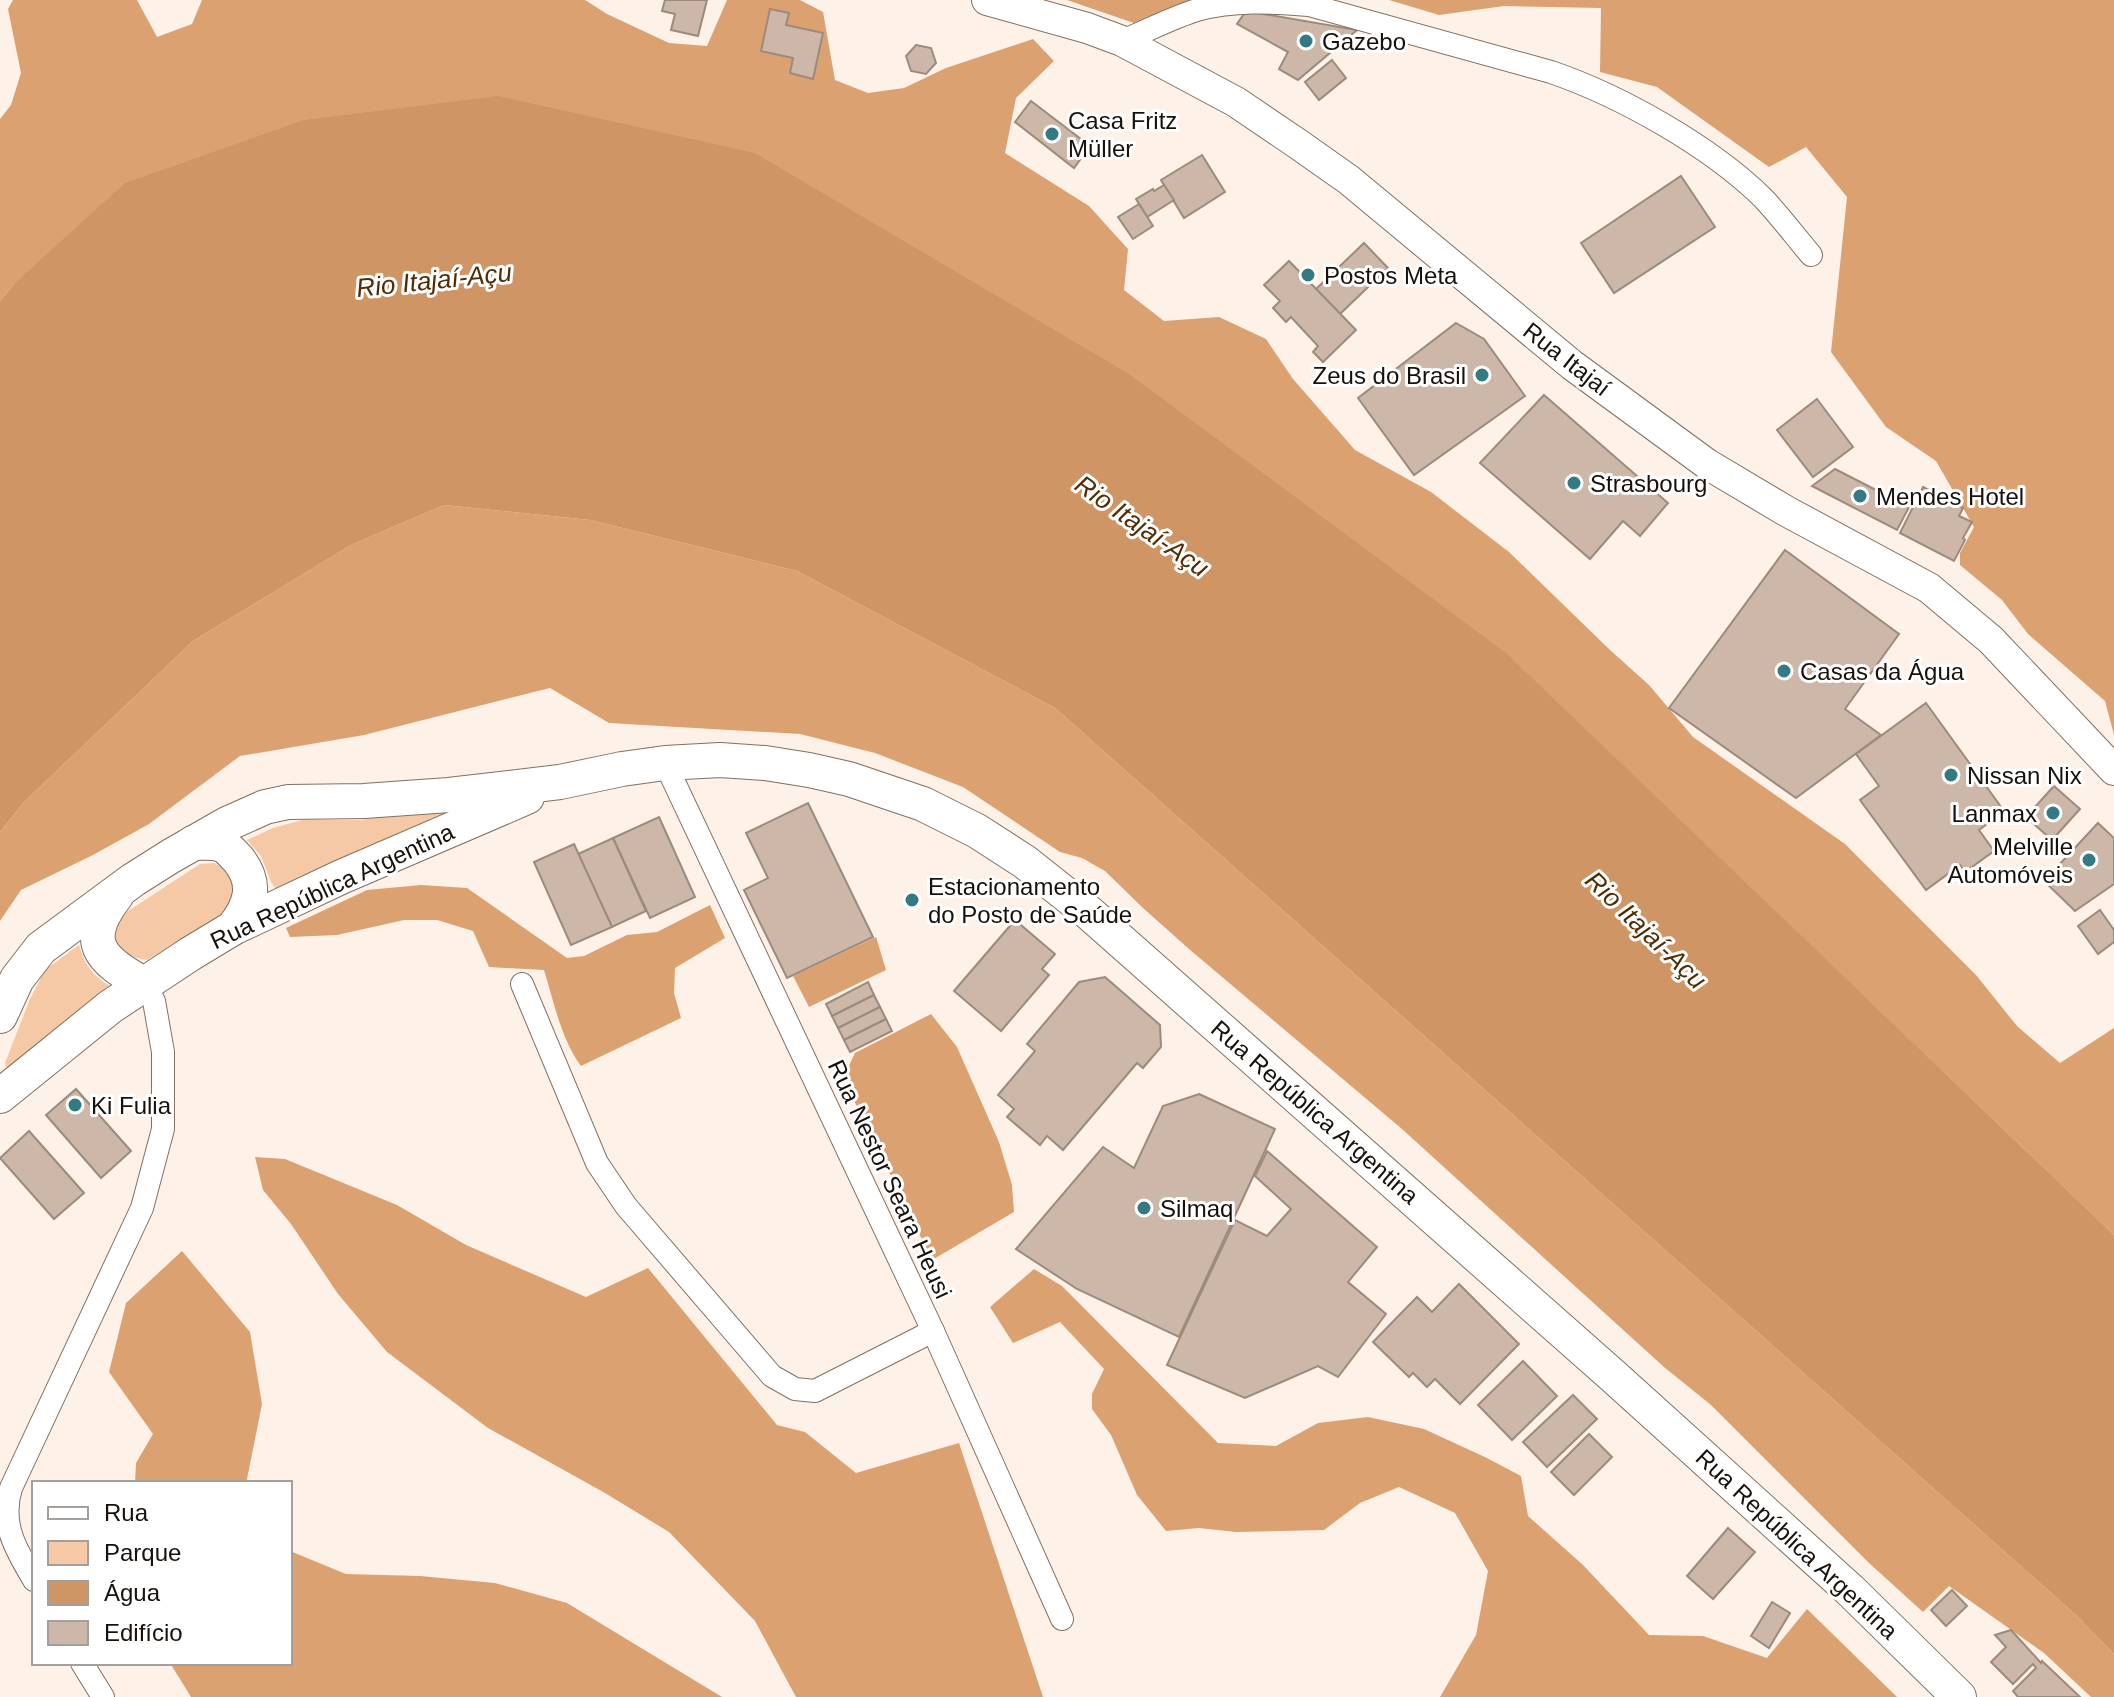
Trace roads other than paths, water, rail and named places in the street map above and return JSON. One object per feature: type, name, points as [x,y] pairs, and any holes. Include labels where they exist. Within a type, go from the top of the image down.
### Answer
[{"type":"main road","name":"Rua Itajaí","points":[[987,0],[1122,41],[1236,102],[1349,180],[1572,365],[1707,464],[1786,511],[1929,588],[1991,640],[2114,770]]},
{"type":"main road","name":"Rua República Argentina","points":[[0,1016],[17,979],[41,948],[122,889],[193,843],[265,807],[288,802],[412,798],[560,782],[665,763],[720,760],[809,770],[849,779],[923,804],[977,831],[1025,862],[1096,919],[1596,1360],[1850,1590],[1959,1697]]},
{"type":"main road","name":"Rua República Argentina","points":[[0,1096],[144,984],[233,928],[341,877],[560,782]]},
{"type":"main road","points":[[193,843],[224,846],[245,869],[250,883],[249,896],[244,913],[233,928]]},
{"type":"main road","points":[[122,889],[106,910],[97,934],[101,951],[111,963],[144,984]]},
{"type":"street","points":[[1122,41],[1196,11],[1232,3],[1269,2],[1309,5],[1551,72],[1601,91],[1697,146],[1763,199],[1811,255]]},
{"type":"street","name":"Rua Nestor Seara Heusi","points":[[665,763],[933,1331],[1062,1619]]},
{"type":"street","points":[[32,1576],[7,1524],[6,1505],[11,1488],[142,1208],[163,1129],[163,1052],[154,1001],[144,984]]},
{"type":"street","points":[[522,984],[597,1163],[626,1206],[772,1376],[795,1389],[815,1391],[933,1331]]},
{"type":"street","points":[[83,1665],[103,1697]]},
{"type":"water","name":"Rio Itajaí-Açu","points":[[498,96],[755,153],[1129,374],[1506,653],[2114,1235],[2114,1654],[2076,1615],[1055,708],[797,571],[590,520],[444,505],[351,545],[193,641],[23,803],[0,832],[0,301],[15,283],[125,183],[304,120]]},
{"type":"place","name":"Gazebo","points":[[1306,41]]},
{"type":"place","name":"Casa Fritz Müller","points":[[1052,134]]},
{"type":"place","name":"Postos Meta","points":[[1308,275]]},
{"type":"place","name":"Zeus do Brasil","points":[[1482,375]]},
{"type":"place","name":"Strasbourg","points":[[1574,483]]},
{"type":"place","name":"Mendes Hotel","points":[[1860,496]]},
{"type":"place","name":"Casas da Água","points":[[1784,671]]},
{"type":"place","name":"Nissan Nix","points":[[1951,775]]},
{"type":"place","name":"Lanmax","points":[[2053,813]]},
{"type":"place","name":"Melville Automóveis","points":[[2089,860]]},
{"type":"place","name":"Estacionamento do Posto de Saúde","points":[[912,900]]},
{"type":"place","name":"Ki Fulia","points":[[75,1105]]},
{"type":"place","name":"Silmaq","points":[[1144,1208]]}]
